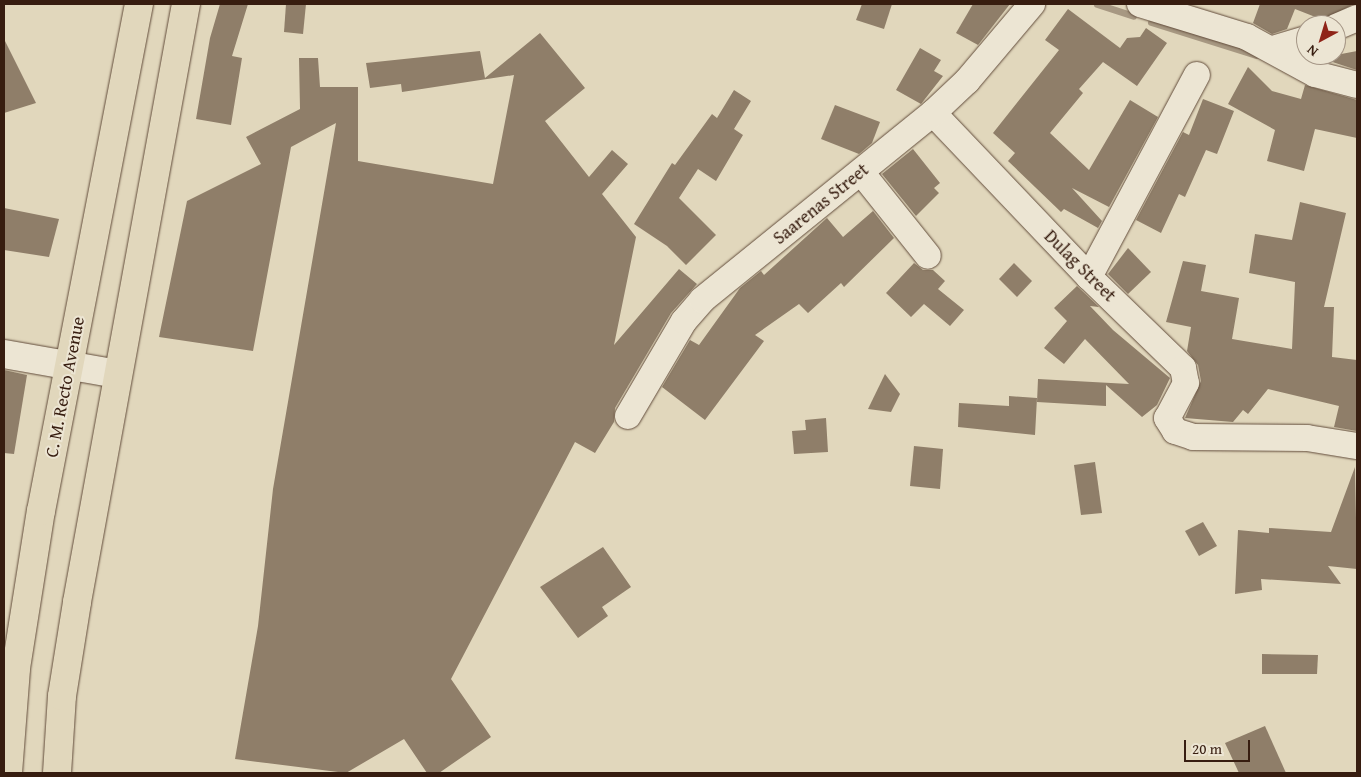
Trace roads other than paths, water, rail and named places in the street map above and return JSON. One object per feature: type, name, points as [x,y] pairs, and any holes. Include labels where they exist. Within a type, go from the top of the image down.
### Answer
[{"type":"highway","name":"C. M. Recto Avenue","points":[[8,773],[17,659],[69,365],[139,4]]},
{"type":"highway","points":[[56,773],[62,696],[117,374],[186,4]]},
{"type":"street","name":"Saarenas Street","points":[[628,416],[684,321],[702,300],[933,113],[967,81],[1032,4]]},
{"type":"street","points":[[1140,4],[1216,25],[1273,49],[1315,74],[1357,85]]},
{"type":"street","points":[[1273,49],[1296,42]]},
{"type":"street","points":[[1090,277],[1197,75]]},
{"type":"street","name":"Dulag Street","points":[[933,113],[1090,277],[1183,368],[1186,383],[1166,418],[1171,427],[1193,437],[1307,438],[1357,446]]},
{"type":"street","points":[[861,172],[928,256]]},
{"type":"street","points":[[4,354],[117,374]]},
{"type":"waterway","points":[[1097,4],[1133,16]]},
{"type":"waterway","points":[[1151,22],[1256,55]]}]
